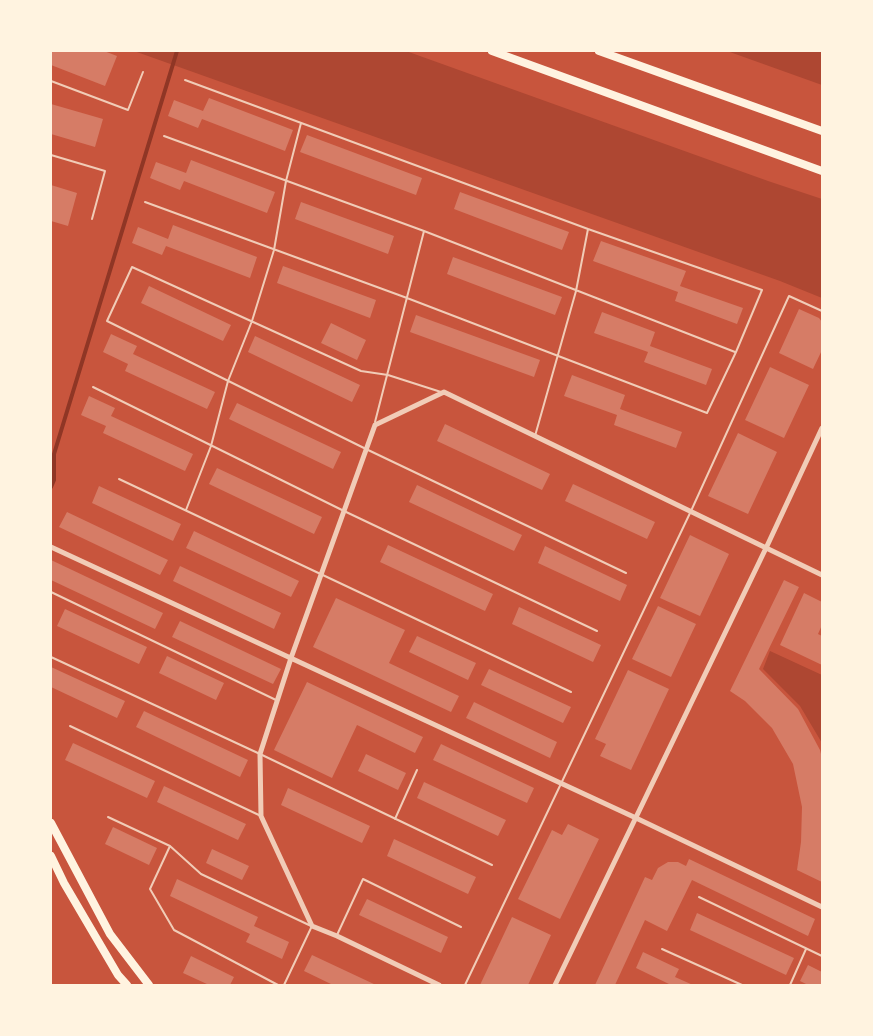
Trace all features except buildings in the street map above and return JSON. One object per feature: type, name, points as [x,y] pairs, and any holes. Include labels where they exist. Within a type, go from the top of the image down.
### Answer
[{"type":"main road","points":[[492,51],[822,171]]},
{"type":"main road","points":[[598,51],[822,131]]},
{"type":"main road","points":[[51,823],[110,934],[149,985]]},
{"type":"main road","points":[[51,856],[64,883],[118,975],[127,985]]},
{"type":"street","points":[[439,985],[312,926],[261,816],[260,754],[291,658],[375,425],[444,392],[822,575]]},
{"type":"street","points":[[555,985],[822,428]]},
{"type":"street","points":[[51,546],[822,907]]},
{"type":"lane","points":[[51,81],[128,110],[142,72]]},
{"type":"lane","points":[[145,202],[407,298],[707,413],[762,290],[588,229],[185,80]]},
{"type":"lane","points":[[186,510],[211,446],[228,381],[252,321],[274,250],[286,181],[301,123]]},
{"type":"lane","points":[[164,136],[424,231],[736,352]]},
{"type":"lane","points":[[51,155],[105,171],[92,219]]},
{"type":"lane","points":[[535,436],[576,291],[588,229]]},
{"type":"lane","points":[[375,425],[424,231]]},
{"type":"lane","points":[[444,392],[388,375],[361,371],[132,267],[108,321],[366,449],[626,573]]},
{"type":"lane","points":[[465,985],[691,511],[789,296],[822,311]]},
{"type":"lane","points":[[93,387],[344,511],[597,631]]},
{"type":"lane","points":[[119,479],[571,692]]},
{"type":"lane","points":[[51,592],[277,700]]},
{"type":"lane","points":[[51,657],[492,865]]},
{"type":"lane","points":[[70,726],[261,816]]},
{"type":"lane","points":[[395,819],[417,770]]},
{"type":"lane","points":[[108,817],[170,846],[201,874],[312,926],[284,985]]},
{"type":"lane","points":[[170,846],[150,889],[174,930],[278,985]]},
{"type":"lane","points":[[337,936],[363,879],[461,927]]},
{"type":"lane","points":[[699,897],[822,956]]},
{"type":"lane","points":[[662,949],[742,985]]},
{"type":"lane","points":[[790,985],[806,949]]},
{"type":"shaded area","points":[[134,51],[406,51],[822,199],[822,298],[780,281]]},
{"type":"shaded area","points":[[727,51],[822,51],[822,85]]},
{"type":"shaded area","points":[[770,651],[822,675],[822,743],[800,706],[763,669]]},
{"type":"waterway","points":[[51,487],[54,480],[54,454],[177,51]]}]
